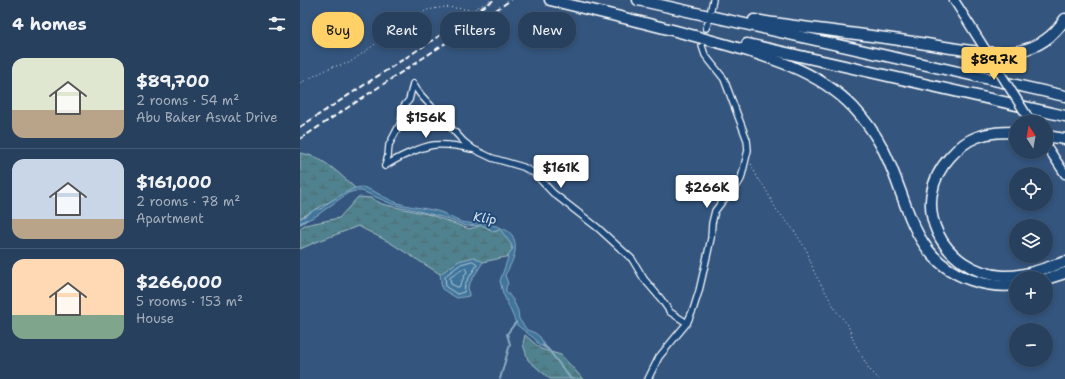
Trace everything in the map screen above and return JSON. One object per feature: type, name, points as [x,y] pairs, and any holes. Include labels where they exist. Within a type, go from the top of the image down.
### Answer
[{"type":"highway","points":[[550,0],[651,24],[756,53],[813,76],[832,89],[854,108],[882,146],[912,223],[921,240],[932,255],[942,265],[963,277],[990,285],[1009,285]]},
{"type":"highway","points":[[638,0],[1065,96]]},
{"type":"highway","points":[[663,6],[968,50],[1001,52],[1020,50],[1038,44],[1052,35],[1065,19]]},
{"type":"highway","points":[[651,24],[688,30],[1065,116]]},
{"type":"highway","points":[[1009,132],[996,132],[977,137],[960,146],[946,162],[935,181],[932,196],[932,214],[937,232],[947,249],[966,266],[991,275],[1008,276],[1021,274],[1065,262]]},
{"type":"highway","points":[[1053,137],[1065,139]]},
{"type":"highway","points":[[1053,277],[1065,273]]},
{"type":"main road","points":[[954,0],[1027,115]]},
{"type":"main road","points":[[1053,156],[1065,174]]},
{"type":"street","points":[[711,9],[713,0]]},
{"type":"street","points":[[648,379],[659,357],[687,323],[693,310],[699,291],[711,238],[712,223],[715,211],[735,189],[741,179],[747,154],[747,140],[724,79],[705,55],[702,46]]},
{"type":"street","points":[[473,149],[458,146],[433,145],[407,154],[385,166],[389,144],[401,122],[404,106],[409,100],[413,84],[420,94],[464,142],[473,149],[492,158],[523,167],[534,173],[553,193],[598,228],[627,254],[670,312],[687,323]]},
{"type":"path","points":[[300,83],[332,67],[349,62],[406,22],[427,10],[445,7],[473,10],[491,0]]},
{"type":"path","points":[[747,154],[758,179],[764,186],[776,209],[793,228],[807,252],[814,272],[837,312],[848,324],[854,342],[868,369],[879,379]]},
{"type":"green space","points":[[300,153],[323,161],[355,188],[300,218]]},
{"type":"green space","points":[[358,197],[371,198],[382,204],[431,215],[469,229],[482,225],[495,232],[500,229],[510,241],[512,252],[510,256],[483,262],[474,257],[459,261],[440,274],[389,242],[358,226],[300,249],[300,228],[305,225],[339,218]]},
{"type":"green space","points":[[525,335],[541,349],[561,355],[583,379],[550,379],[528,360],[523,344]]},
{"type":"water","points":[[362,187],[398,203],[438,211],[455,220],[465,223],[481,222],[502,228],[510,233],[514,240],[515,250],[505,275],[508,284],[506,291],[513,300],[518,311],[519,319],[527,330],[540,337],[547,349],[539,345],[535,339],[517,325],[503,293],[500,281],[510,252],[513,249],[500,229],[492,231],[482,225],[466,226],[442,217],[392,204],[362,191],[348,193],[316,216],[300,223],[300,219],[316,209],[321,209],[343,194],[355,188]]},
{"type":"water","points":[[474,257],[483,262],[468,286],[469,296],[457,298],[442,289],[440,274],[459,261]]},
{"type":"waterway","name":"Klip","points":[[300,224],[306,220]]},
{"type":"waterway","points":[[500,379],[510,344],[507,334],[516,322]]},
{"type":"waterway","name":"Klip","points":[[543,345],[548,349],[571,379]]},
{"type":"railway","points":[[300,127],[494,0]]},
{"type":"railway","points":[[300,139],[511,0]]}]
